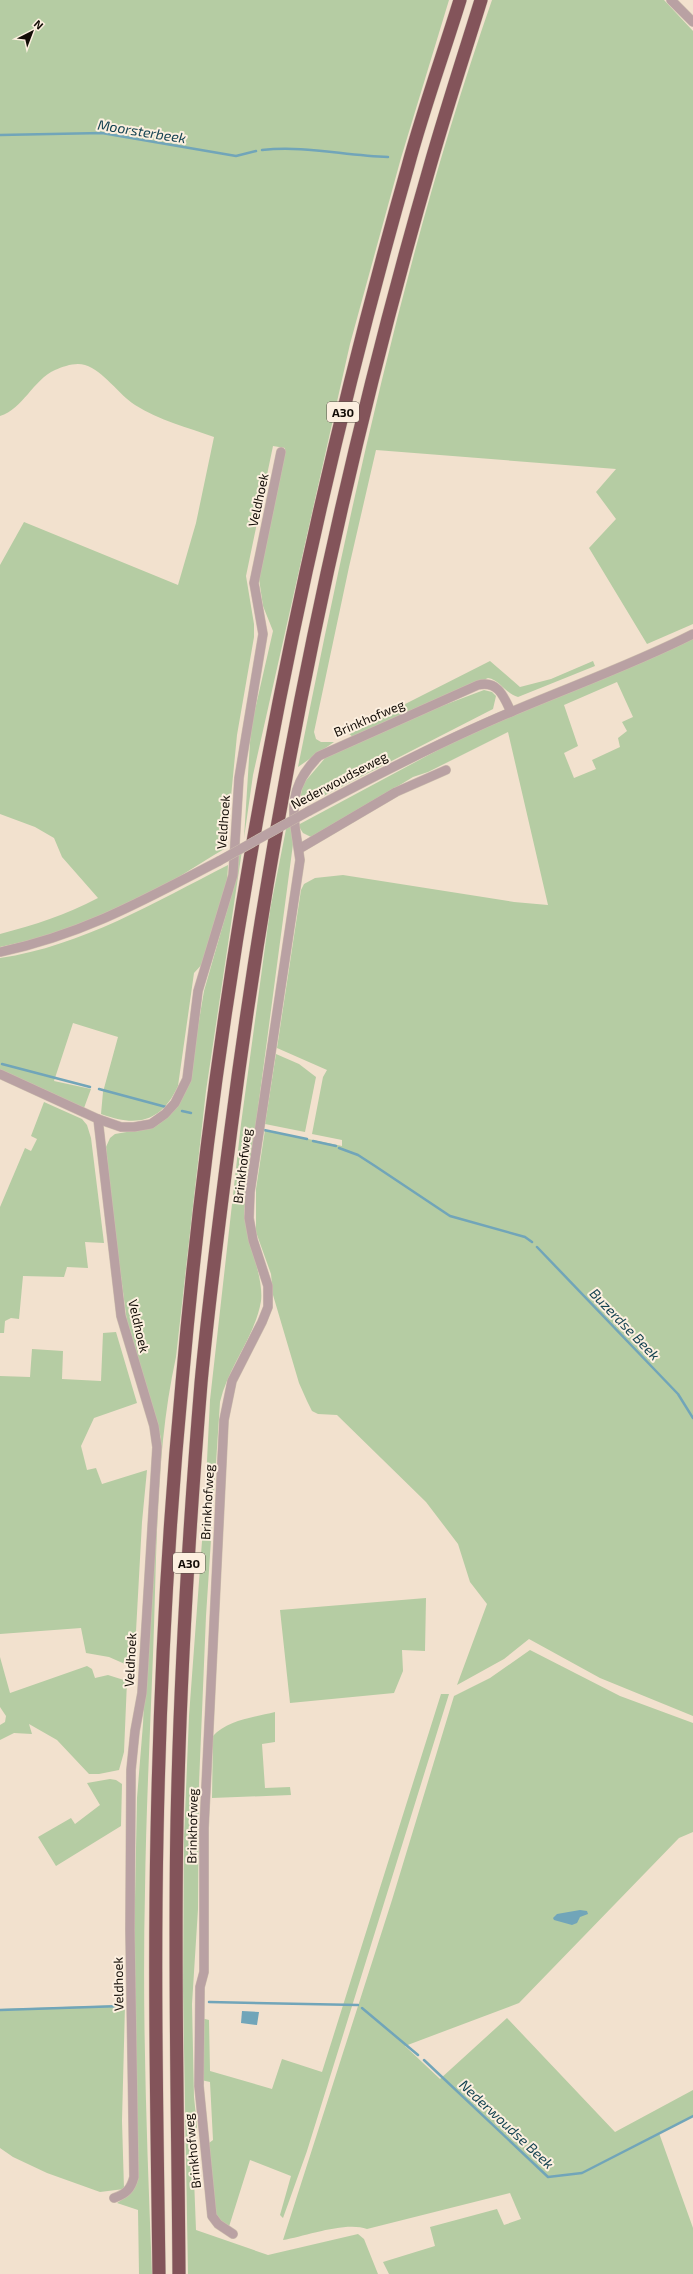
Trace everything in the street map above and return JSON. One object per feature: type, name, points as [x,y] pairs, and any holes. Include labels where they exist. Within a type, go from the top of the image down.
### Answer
[{"type":"highway","name":"A30","points":[[159,2274],[156,2014],[157,1832],[163,1655],[181,1385],[201,1190],[254,830],[294,619],[340,424],[408,162],[460,0]]},
{"type":"highway","name":"A30","points":[[179,2274],[177,1824],[184,1652],[202,1378],[222,1193],[247,1004],[279,813],[312,641],[360,430],[429,168],[481,0]]},
{"type":"street","points":[[671,0],[693,22]]},
{"type":"street","name":"Veldhoek","points":[[0,1074],[98,1119],[121,1127],[134,1127],[151,1124],[165,1114],[175,1104],[186,1079],[198,991],[233,875],[240,778],[263,634],[254,583],[281,452]]},
{"type":"street","name":"Nederwoudseweg","points":[[0,952],[61,937],[128,909],[396,764],[511,712],[605,674],[693,634]]},
{"type":"street","name":"Brinkhofweg","points":[[233,2234],[218,2224],[212,2216],[199,2086],[200,1987],[204,1972],[204,1828],[216,1562],[227,1399],[232,1381],[268,1307],[268,1286],[253,1240],[249,1218],[250,1192],[300,860],[292,812],[294,794],[304,773],[318,756],[484,683],[491,684],[497,688],[511,712]]},
{"type":"street","points":[[299,848],[396,792],[446,770]]},
{"type":"street","name":"Veldhoek","points":[[98,1119],[122,1316],[154,1426],[157,1447],[142,1693],[135,1732],[131,1770],[130,1930],[134,2177],[132,2185],[124,2195],[114,2198]]},
{"type":"green space","points":[[0,0],[449,0],[401,158],[350,344],[253,775],[244,838],[251,727],[273,631],[263,606],[258,572],[285,448],[273,446],[246,576],[254,624],[254,637],[237,735],[226,848],[150,894],[109,915],[64,931],[0,947],[0,934],[50,919],[74,910],[98,898],[62,857],[54,838],[35,827],[0,814],[0,565],[24,522],[178,585],[196,523],[214,437],[164,420],[144,411],[129,400],[105,377],[92,368],[81,364],[66,366],[47,375],[40,380],[22,401],[8,412],[0,416]]},
{"type":"green space","points":[[492,0],[664,0],[693,31],[693,624],[647,644],[589,548],[616,519],[596,492],[616,469],[376,450],[349,567],[314,732],[316,739],[321,742],[334,742],[298,767],[359,477],[406,284],[432,189]]},
{"type":"green space","points":[[693,635],[693,1716],[600,1678],[529,1639],[504,1659],[457,1685],[487,1604],[470,1582],[458,1544],[426,1502],[337,1415],[318,1414],[312,1411],[299,1383],[273,1295],[271,1274],[256,1232],[256,1189],[265,1130],[342,1146],[342,1140],[312,1134],[323,1077],[327,1070],[277,1048],[301,890],[304,884],[315,878],[343,875],[514,902],[548,905],[508,732],[428,772],[413,777],[319,834],[311,837],[303,833],[298,825],[449,744]],"holes":[[[617,682],[633,717],[622,722],[627,731],[618,738],[620,747],[592,760],[596,769],[574,778],[564,753],[578,746],[564,705]]]},
{"type":"green space","points":[[490,661],[520,687],[551,679],[593,661],[595,666],[518,697],[510,693],[496,681],[488,678],[353,737],[348,733]]},
{"type":"green space","points":[[484,690],[492,692],[496,696],[493,709],[298,809],[303,784],[326,757],[431,710]]},
{"type":"green space","points":[[290,818],[293,844],[244,1214],[258,1270],[261,1301],[258,1314],[248,1340],[229,1377],[220,1402],[206,1616],[199,1784],[198,1909],[192,2004],[194,2097],[197,2126],[193,2153],[196,2230],[268,2255],[358,2234],[364,2239],[378,2274],[188,2274],[183,1991],[184,1838],[189,1716],[205,1501],[210,1400],[241,1124],[270,910],[288,819]]},
{"type":"green space","points":[[243,844],[206,1091],[176,1357],[164,1430],[158,1505],[147,1802],[144,1939],[148,2178],[152,2274],[139,2274],[138,2210],[117,2203],[129,2195],[137,2182],[134,1949],[137,1798],[143,1724],[150,1575],[161,1438],[129,1337],[113,1216],[106,1147],[110,1138],[115,1134],[144,1129],[160,1122],[189,1080],[204,991],[234,886],[237,847]]},
{"type":"green space","points":[[228,865],[227,884],[204,962],[194,973],[178,1086],[164,1108],[155,1115],[136,1121],[114,1118],[101,1114],[103,1092],[118,1037],[73,1023],[54,1081],[91,1089],[84,1108],[0,1072],[0,958],[60,944],[89,933],[145,908]]},
{"type":"green space","points":[[276,1054],[299,1064],[316,1077],[305,1132],[265,1124]]},
{"type":"green space","points":[[44,1102],[82,1119],[87,1125],[91,1138],[104,1243],[85,1242],[88,1268],[67,1267],[64,1277],[23,1276],[19,1319],[11,1318],[5,1321],[4,1333],[0,1333],[0,1207],[25,1148],[31,1151],[37,1139],[31,1136]]},
{"type":"green space","points":[[116,1332],[137,1403],[94,1418],[81,1446],[87,1470],[96,1468],[102,1484],[147,1470],[142,1522],[134,1668],[109,1657],[86,1653],[81,1628],[0,1634],[0,1376],[30,1377],[32,1349],[63,1351],[62,1379],[101,1381],[103,1333]]},
{"type":"green space","points":[[426,1598],[425,1651],[402,1650],[403,1671],[394,1693],[290,1703],[280,1610]]},
{"type":"green space","points":[[530,1650],[620,1696],[693,1723],[693,1832],[679,1838],[519,2003],[405,2046],[440,2079],[507,2018],[615,2132],[693,2090],[693,2116],[659,2133],[693,2228],[693,2274],[389,2274],[383,2262],[435,2246],[430,2227],[497,2209],[504,2225],[521,2219],[510,2193],[367,2229],[358,2227],[337,2228],[283,2240],[392,1900],[454,1696],[490,1678]]},
{"type":"green space","points":[[0,1657],[10,1693],[87,1666],[92,1669],[95,1678],[108,1675],[127,1681],[124,1752],[119,1770],[99,1774],[89,1774],[57,1740],[29,1724],[32,1734],[14,1733],[0,1740],[0,1725],[5,1722],[6,1716],[0,1707]]},
{"type":"green space","points":[[441,1694],[449,1694],[307,2151],[283,2218],[280,2215],[291,2176],[250,2160],[227,2233],[216,2226],[209,2143],[213,2140],[210,2082],[201,2080],[201,2018],[209,2020],[210,2071],[272,2089],[282,2059],[322,2072]]},
{"type":"green space","points":[[275,1712],[275,1742],[262,1744],[265,1788],[290,1787],[291,1795],[212,1798],[213,1736],[226,1726],[233,1723]]},
{"type":"green space","points":[[110,1779],[116,1780],[122,1784],[121,1826],[56,1866],[38,1837],[71,1818],[75,1824],[100,1805],[87,1783]]},
{"type":"green space","points":[[125,2005],[122,2121],[124,2189],[100,2192],[47,2173],[13,2157],[0,2148],[0,2009]]},
{"type":"water","points":[[580,1910],[587,1911],[588,1914],[580,1917],[577,1923],[572,1925],[554,1920],[553,1918],[557,1914]]},
{"type":"water","points":[[242,2011],[259,2012],[257,2025],[241,2023]]},
{"type":"waterway","name":"Moorsterbeek","points":[[0,135],[102,133],[236,156],[256,151]]},
{"type":"waterway","name":"Moorsterbeek","points":[[262,150],[294,149],[388,157]]},
{"type":"waterway","name":"Buzerdse Beek","points":[[2,1064],[90,1087]]},
{"type":"waterway","name":"Buzerdse Beek","points":[[99,1089],[166,1107]]},
{"type":"waterway","name":"Buzerdse Beek","points":[[182,1111],[191,1113]]},
{"type":"waterway","name":"Buzerdse Beek","points":[[264,1130],[307,1139]]},
{"type":"waterway","name":"Buzerdse Beek","points":[[313,1141],[336,1146]]},
{"type":"waterway","name":"Buzerdse Beek","points":[[339,1148],[358,1155],[450,1216],[525,1237],[532,1242]]},
{"type":"waterway","name":"Buzerdse Beek","points":[[537,1247],[678,1394],[693,1418]]},
{"type":"waterway","name":"Nederwoudse Beek","points":[[209,2002],[358,2005]]},
{"type":"waterway","name":"Nederwoudse Beek","points":[[0,2010],[122,2006]]},
{"type":"waterway","name":"Nederwoudse Beek","points":[[362,2008],[418,2055]]},
{"type":"waterway","name":"Nederwoudse Beek","points":[[424,2060],[548,2177],[582,2173],[693,2116]]}]
